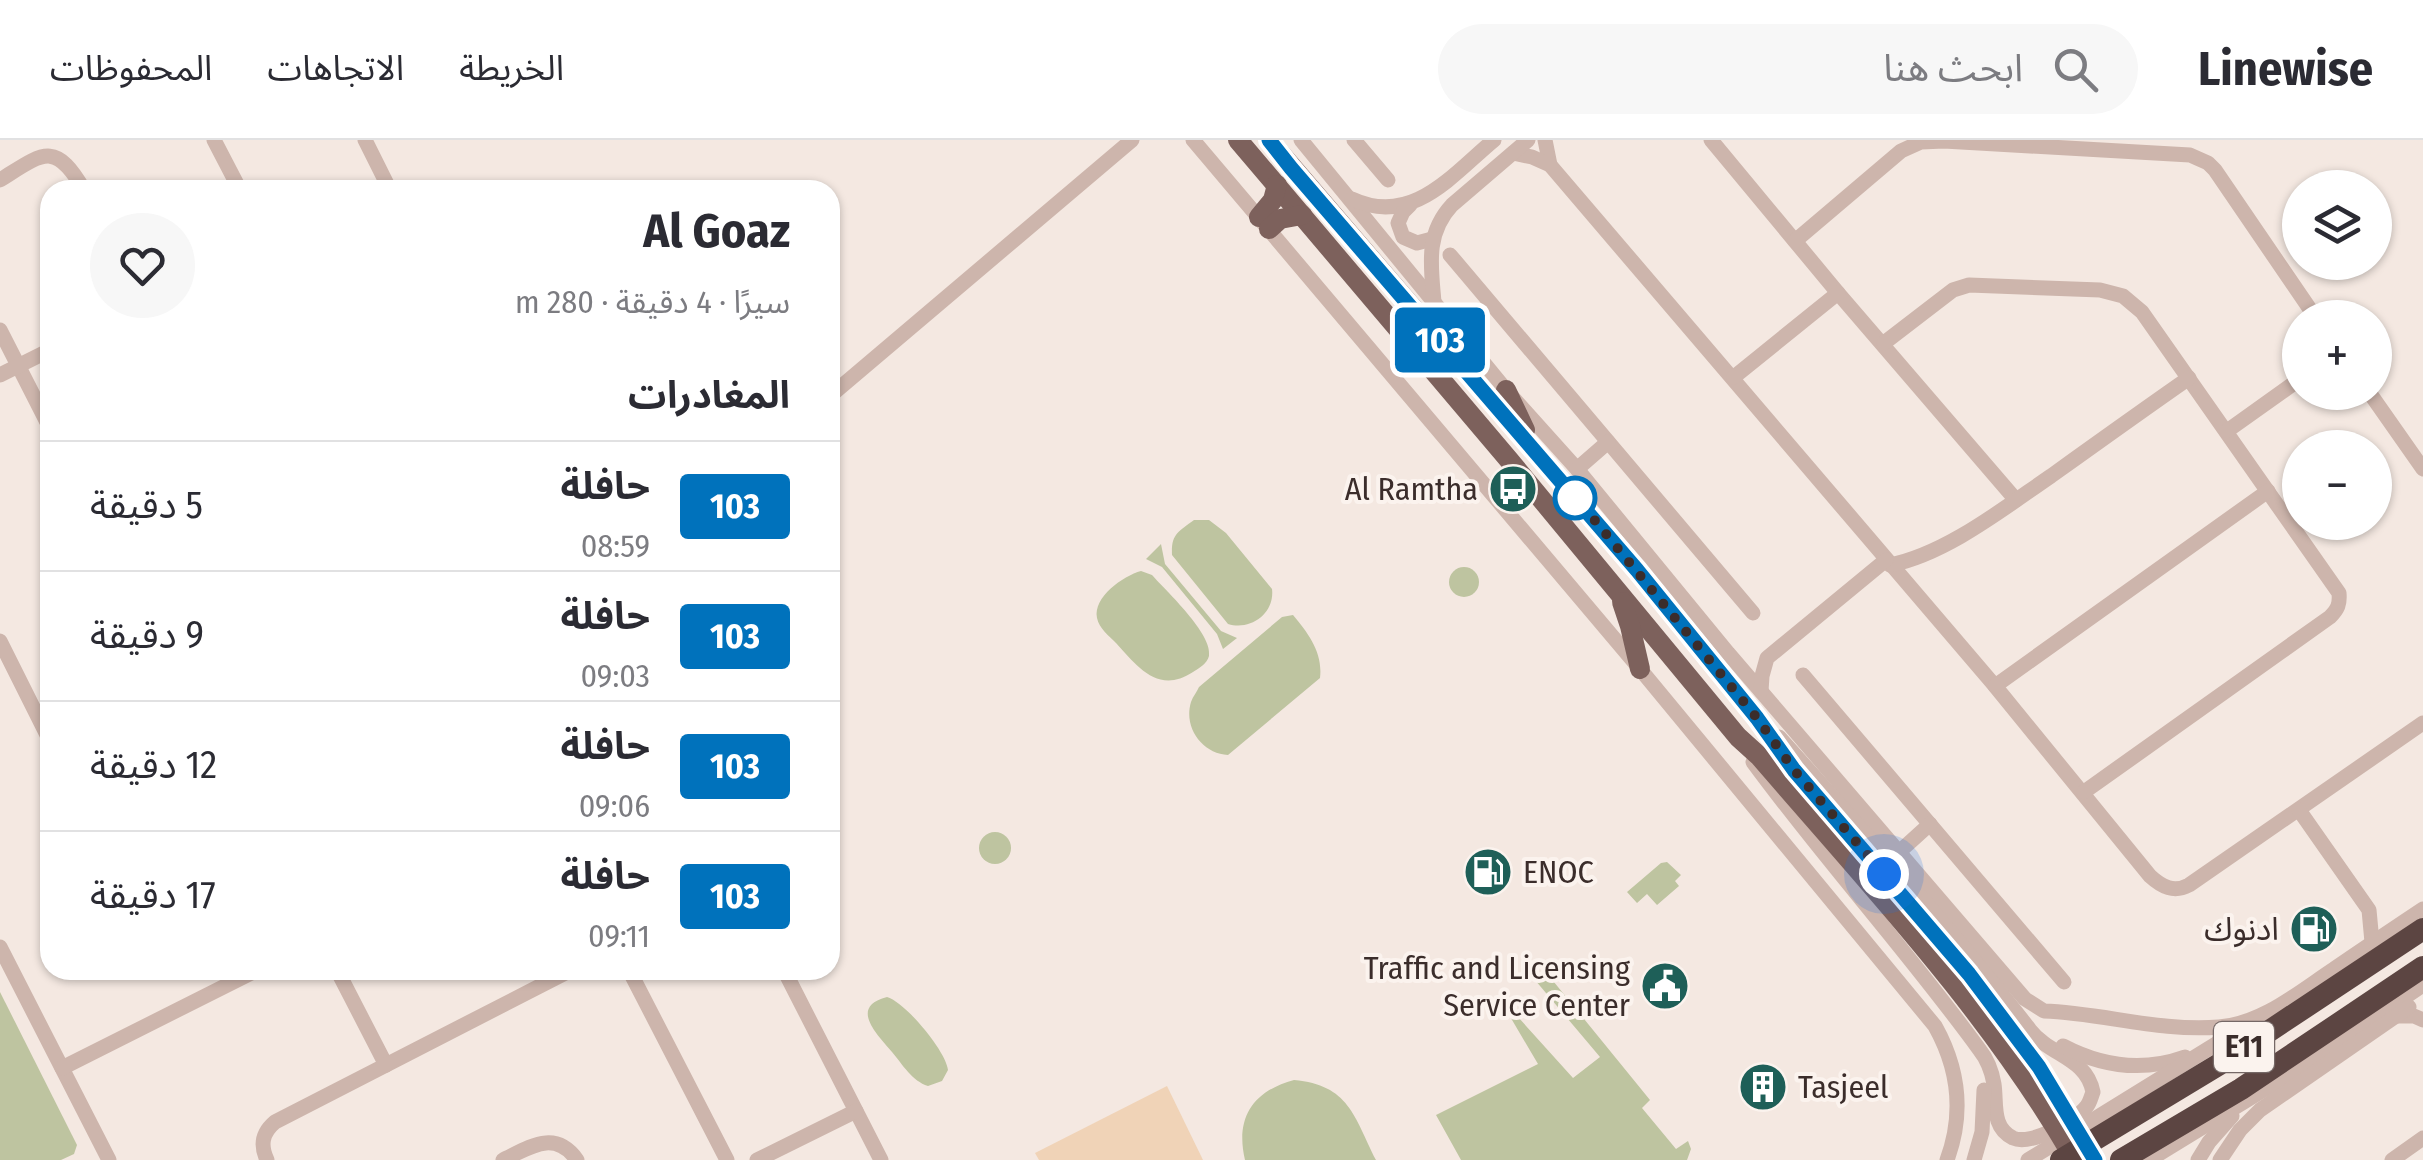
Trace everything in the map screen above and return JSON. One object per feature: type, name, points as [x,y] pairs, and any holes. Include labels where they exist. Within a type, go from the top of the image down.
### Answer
[{"type":"highway","name":"E11","points":[[2062,1160],[2218,1064],[2417,916]]},
{"type":"highway","name":"E11","points":[[2122,1160],[2241,1089],[2423,966]]},
{"type":"main road","points":[[1238,140],[1738,737],[1759,756],[1956,986],[2095,1160]]},
{"type":"main road","points":[[1269,140],[1531,446],[1757,718],[1794,770],[1969,974],[2039,1067],[2075,1160]]},
{"type":"main road","points":[[1264,223],[1276,185]]},
{"type":"main road","points":[[1264,223],[1302,215]]},
{"type":"main road","points":[[1506,390],[1531,446]]},
{"type":"main road","points":[[1615,586],[1640,669]]},
{"type":"street","points":[[214,140],[235,180]]},
{"type":"street","points":[[365,140],[385,180]]},
{"type":"street","points":[[840,388],[1132,140]]},
{"type":"street","points":[[1194,140],[1935,1026],[1944,1041],[1958,1091],[1957,1125],[1947,1160]]},
{"type":"street","points":[[1301,140],[1506,390],[2024,1000],[2044,1011],[2201,1028],[2258,1018]]},
{"type":"street","points":[[1354,140],[1388,180]]},
{"type":"street","points":[[1432,239],[1417,243],[1403,237],[1398,223],[1403,212],[1494,140]]},
{"type":"street","points":[[1434,302],[1430,260],[1432,239],[1442,218],[1528,140]]},
{"type":"street","points":[[1545,140],[1550,165]]},
{"type":"street","points":[[1795,241],[1892,158],[1911,146],[1933,140],[2038,143],[2190,155],[2215,170],[2304,300]]},
{"type":"street","points":[[1716,142],[1838,293],[2016,500]]},
{"type":"street","points":[[1512,153],[1550,165],[1996,686],[2150,876],[2165,888],[2182,888],[2198,879],[2423,723]]},
{"type":"street","points":[[0,180],[40,155],[54,154],[68,162],[78,180]]},
{"type":"street","points":[[1350,198],[1374,207],[1410,205]]},
{"type":"street","points":[[1450,256],[1753,613]]},
{"type":"street","points":[[1884,344],[1953,290],[1969,284],[2100,290],[2123,296],[2133,303],[2189,378],[2340,592],[2337,611],[2084,792]]},
{"type":"street","points":[[1734,377],[1838,293]]},
{"type":"street","points":[[0,330],[40,409]]},
{"type":"street","points":[[0,376],[40,355]]},
{"type":"street","points":[[1761,691],[1766,658],[1888,562],[1906,562],[1936,550],[2016,500],[2189,378]]},
{"type":"street","points":[[2227,431],[2282,393]]},
{"type":"street","points":[[2382,410],[2423,469]]},
{"type":"street","points":[[1577,469],[1608,442]]},
{"type":"street","points":[[1996,686],[2268,491]]},
{"type":"street","points":[[0,641],[40,721]]},
{"type":"street","points":[[1728,653],[1743,658],[1774,651]]},
{"type":"street","points":[[1803,675],[2064,982]]},
{"type":"street","points":[[1738,737],[1799,824],[1975,1042],[1990,1072],[1997,1121],[2009,1136],[2019,1140],[2038,1137],[2084,1109],[2093,1092],[2086,1072],[2040,1040],[1904,878],[1780,737],[1757,718]]},
{"type":"street","points":[[2299,810],[2369,910],[2372,942]]},
{"type":"street","points":[[1898,853],[1930,824]]},
{"type":"street","points":[[1898,853],[1904,878]]},
{"type":"street","points":[[2369,910],[2417,916]]},
{"type":"street","points":[[2028,1160],[2417,916]]},
{"type":"street","points":[[0,947],[108,1160]]},
{"type":"street","points":[[62,1068],[237,980]]},
{"type":"street","points":[[343,980],[386,1065]]},
{"type":"street","points":[[267,1160],[263,1140],[274,1122],[552,980]]},
{"type":"street","points":[[634,980],[727,1160]]},
{"type":"street","points":[[789,980],[881,1160]]},
{"type":"street","points":[[2148,1160],[2311,1061],[2423,985]]},
{"type":"street","points":[[1903,986],[1936,991]]},
{"type":"street","points":[[2220,1160],[2240,1130],[2260,1110],[2423,998]]},
{"type":"street","points":[[2012,1006],[2053,1041],[2086,1057],[2121,1065],[2158,1065],[2212,1047]]},
{"type":"street","points":[[2397,1016],[2423,1020]]},
{"type":"street","points":[[1974,1160],[1985,1100],[1975,1042]]},
{"type":"street","points":[[2311,1061],[2336,1057]]},
{"type":"street","points":[[2198,1160],[2216,1132],[2246,1102]]},
{"type":"street","points":[[757,1160],[856,1111]]},
{"type":"street","points":[[2392,1160],[2423,1138]]},
{"type":"street","points":[[503,1160],[535,1145],[553,1142],[570,1150],[578,1160]]},
{"type":"green space","points":[[1194,520],[1209,520],[1226,533],[1272,589],[1270,606],[1260,618],[1245,625],[1228,624],[1172,555],[1177,534]]},
{"type":"green space","points":[[1161,544],[1165,564],[1221,631],[1237,638],[1223,649],[1217,634],[1162,567],[1146,559]]},
{"type":"green space","points":[[1464,567],[1475,571],[1479,582],[1475,593],[1464,597],[1453,593],[1449,582],[1453,571]]},
{"type":"green space","points":[[1141,571],[1152,575],[1204,636],[1209,656],[1205,664],[1181,678],[1169,680],[1149,675],[1098,622],[1097,610],[1104,595]]},
{"type":"green space","points":[[1293,615],[1317,652],[1320,678],[1228,755],[1203,745],[1193,730],[1189,712],[1199,687],[1282,617]]},
{"type":"green space","points":[[995,832],[1006,837],[1011,848],[1006,859],[995,864],[984,859],[979,848],[984,837]]},
{"type":"green space","points":[[1667,862],[1681,875],[1675,881],[1679,886],[1657,905],[1647,894],[1637,903],[1627,892]]},
{"type":"green space","points":[[1545,971],[1650,1100],[1642,1108],[1676,1149],[1688,1141],[1691,1149],[1687,1160],[1461,1160],[1436,1115],[1538,1064],[1505,1008],[1497,1012],[1494,1004],[1500,997],[1573,1078],[1600,1057],[1535,980]]},
{"type":"green space","points":[[0,992],[77,1145],[74,1154],[61,1160],[0,1160]]},
{"type":"green space","points":[[887,997],[914,1017],[933,1040],[948,1070],[942,1081],[928,1086],[917,1080],[874,1030],[869,1007]]},
{"type":"green space","points":[[1294,1080],[1327,1088],[1338,1096],[1355,1117],[1376,1160],[1245,1160],[1243,1131],[1250,1108],[1268,1091]]},
{"type":"sand","points":[[1167,1086],[1203,1160],[1039,1160],[1035,1153]]},
{"type":"bus line","name":"103","points":[[1269,140],[1637,570],[1757,718],[1794,770],[1969,974],[2039,1067],[2095,1160]]},
{"type":"place","name":"Al Ramtha","points":[[1513,489]]},
{"type":"place","name":"ENOC","points":[[1488,872]]},
{"type":"place","name":"ادنوك","points":[[2314,929]]},
{"type":"place","name":"Traffic and Licensing Service Center","points":[[1665,986]]},
{"type":"place","name":"Tasjeel","points":[[1763,1087]]},
{"type":"route","points":[[1575,498],[1574,495],[1757,718],[1794,770],[1884,874]]}]
